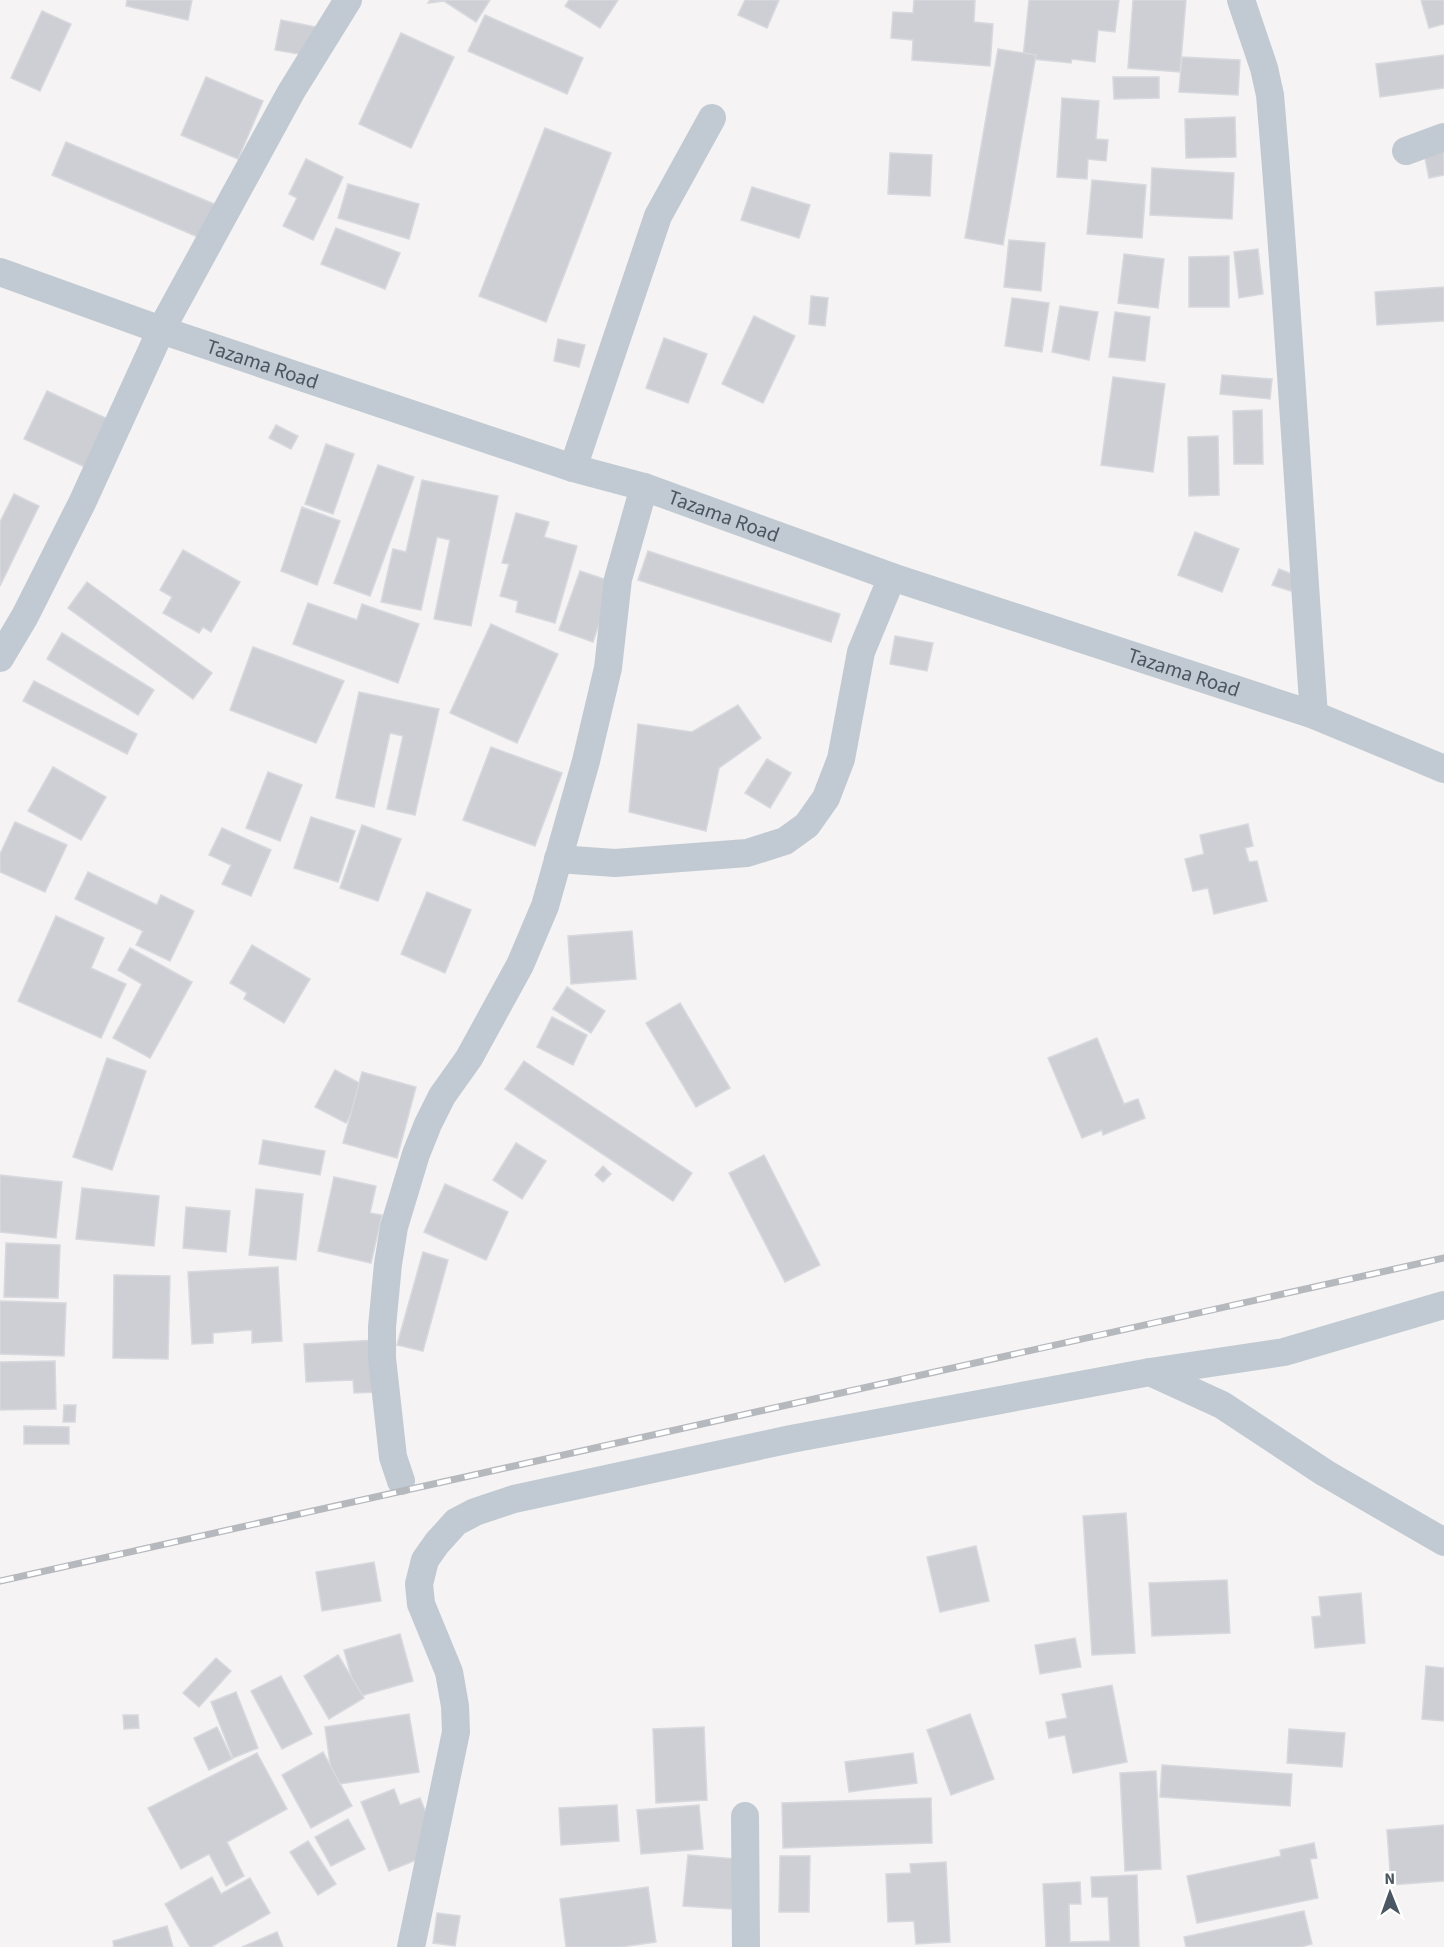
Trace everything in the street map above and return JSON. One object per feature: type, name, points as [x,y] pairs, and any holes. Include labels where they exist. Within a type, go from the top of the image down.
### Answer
[{"type":"street","points":[[0,658],[25,616],[82,503],[160,330],[291,92],[348,0]]},
{"type":"street","points":[[1241,0],[1264,68],[1270,95],[1314,716]]},
{"type":"street","points":[[573,468],[658,216],[712,118]]},
{"type":"street","points":[[1406,151],[1444,137]]},
{"type":"street","name":"Tazama Road","points":[[0,272],[160,330],[573,468],[644,487],[892,577],[1314,716],[1444,769]]},
{"type":"street","points":[[401,1481],[393,1457],[382,1348],[386,1285],[394,1227],[416,1154],[428,1124],[442,1096],[469,1058],[520,965],[545,906],[586,761],[608,668],[618,579],[644,487]]},
{"type":"street","points":[[558,859],[615,863],[747,853],[785,841],[807,825],[826,798],[841,759],[861,652],[892,577]]},
{"type":"street","points":[[411,1947],[456,1732],[455,1706],[449,1672],[421,1605],[419,1584],[426,1560],[437,1543],[456,1522],[476,1512],[525,1496],[791,1439],[1150,1372],[1284,1352],[1444,1305]]},
{"type":"street","points":[[1150,1372],[1222,1405],[1325,1473],[1444,1542]]},
{"type":"street","points":[[745,1816],[746,1947]]},
{"type":"building","points":[[127,0],[192,0],[188,20],[126,6]]},
{"type":"building","points":[[430,0],[490,0],[476,22],[444,1],[428,3]]},
{"type":"building","points":[[569,0],[618,0],[600,28],[565,6]]},
{"type":"building","points":[[745,0],[779,0],[767,28],[738,15]]},
{"type":"building","points":[[914,0],[975,0],[974,22],[993,24],[990,66],[912,60],[913,40],[891,38],[893,12],[913,13]]},
{"type":"building","points":[[1029,0],[1119,0],[1115,32],[1098,30],[1095,62],[1072,59],[1071,63],[1023,58]]},
{"type":"building","points":[[1133,0],[1186,0],[1180,72],[1128,68]]},
{"type":"building","points":[[1421,0],[1444,0],[1444,24],[1429,28]]},
{"type":"building","points":[[42,11],[71,24],[40,91],[11,78]]},
{"type":"building","points":[[485,15],[583,58],[567,94],[468,51]]},
{"type":"building","points":[[281,20],[316,27],[310,56],[275,50]]},
{"type":"building","points":[[401,33],[454,57],[411,148],[359,124]]},
{"type":"building","points":[[998,49],[1036,55],[1003,245],[965,238]]},
{"type":"building","points":[[1444,55],[1444,88],[1380,97],[1376,64]]},
{"type":"building","points":[[1182,57],[1240,60],[1238,95],[1179,92]]},
{"type":"building","points":[[206,77],[263,101],[238,159],[181,135]]},
{"type":"building","points":[[1113,77],[1159,77],[1159,98],[1114,99]]},
{"type":"building","points":[[1062,98],[1099,101],[1096,139],[1108,140],[1106,161],[1088,159],[1087,179],[1057,177]]},
{"type":"building","points":[[1235,117],[1236,157],[1186,158],[1185,119]]},
{"type":"building","points":[[545,128],[611,153],[546,322],[479,296]]},
{"type":"building","points":[[66,142],[219,206],[205,240],[52,175]]},
{"type":"building","points":[[1444,149],[1444,175],[1429,178],[1424,153]]},
{"type":"building","points":[[890,153],[932,155],[930,196],[888,194]]},
{"type":"building","points":[[306,159],[343,177],[313,240],[283,226],[297,198],[289,194]]},
{"type":"building","points":[[1152,168],[1234,173],[1232,219],[1150,215]]},
{"type":"building","points":[[1092,180],[1146,185],[1142,238],[1087,234]]},
{"type":"building","points":[[348,184],[419,204],[409,239],[338,218]]},
{"type":"building","points":[[752,187],[810,205],[799,238],[741,220]]},
{"type":"building","points":[[336,228],[400,253],[385,289],[321,264]]},
{"type":"building","points":[[1009,240],[1045,243],[1041,291],[1004,287]]},
{"type":"building","points":[[1258,249],[1263,294],[1239,298],[1234,252]]},
{"type":"building","points":[[1124,254],[1164,259],[1158,308],[1118,303]]},
{"type":"building","points":[[1229,256],[1229,307],[1189,307],[1189,257]]},
{"type":"building","points":[[1444,287],[1444,321],[1377,325],[1375,292]]},
{"type":"building","points":[[811,296],[828,298],[825,326],[809,324]]},
{"type":"building","points":[[1012,298],[1049,303],[1042,352],[1005,346]]},
{"type":"building","points":[[1060,306],[1098,312],[1089,360],[1052,352]]},
{"type":"building","points":[[1115,312],[1150,317],[1145,361],[1109,357]]},
{"type":"building","points":[[754,316],[795,336],[763,403],[722,384]]},
{"type":"building","points":[[664,338],[707,354],[688,403],[646,388]]},
{"type":"building","points":[[558,339],[585,345],[579,367],[554,361]]},
{"type":"building","points":[[1222,375],[1272,379],[1270,399],[1220,394]]},
{"type":"building","points":[[1113,377],[1165,384],[1153,472],[1101,465]]},
{"type":"building","points":[[47,391],[108,419],[85,467],[24,439]]},
{"type":"building","points":[[1262,410],[1263,464],[1234,464],[1233,411]]},
{"type":"building","points":[[276,425],[298,436],[291,449],[269,438]]},
{"type":"building","points":[[1218,436],[1219,495],[1189,496],[1188,437]]},
{"type":"building","points":[[326,444],[354,454],[333,514],[305,504]]},
{"type":"building","points":[[378,465],[414,477],[370,596],[334,583]]},
{"type":"building","points":[[422,480],[498,496],[471,626],[434,619],[450,540],[437,537],[421,610],[381,602],[393,549],[406,552]]},
{"type":"building","points":[[14,494],[39,506],[0,586],[0,522]]},
{"type":"building","points":[[302,507],[340,521],[317,585],[281,571]]},
{"type":"building","points":[[516,513],[549,522],[544,537],[577,546],[555,623],[516,612],[518,601],[500,596],[509,564],[502,563]]},
{"type":"building","points":[[1195,532],[1239,549],[1222,592],[1178,575]]},
{"type":"building","points":[[183,550],[240,582],[211,632],[203,627],[199,633],[163,613],[172,597],[160,590]]},
{"type":"building","points":[[648,551],[840,614],[831,642],[638,580]]},
{"type":"building","points":[[1279,569],[1297,576],[1291,591],[1272,585]]},
{"type":"building","points":[[580,571],[613,582],[593,642],[559,630]]},
{"type":"building","points":[[87,582],[212,673],[193,699],[68,608]]},
{"type":"building","points":[[308,603],[357,620],[362,604],[419,624],[398,683],[293,644]]},
{"type":"building","points":[[491,624],[558,654],[517,743],[450,713]]},
{"type":"building","points":[[62,633],[154,690],[138,715],[47,659]]},
{"type":"building","points":[[895,636],[933,643],[927,671],[890,664]]},
{"type":"building","points":[[253,647],[344,681],[316,743],[230,710]]},
{"type":"building","points":[[34,681],[137,734],[127,754],[23,701]]},
{"type":"building","points":[[359,692],[439,709],[415,815],[387,809],[403,736],[390,733],[374,807],[336,798]]},
{"type":"building","points":[[738,705],[761,738],[719,768],[706,831],[629,812],[638,724],[692,732]]},
{"type":"building","points":[[491,747],[562,773],[535,846],[463,820]]},
{"type":"building","points":[[767,759],[791,773],[770,808],[745,793]]},
{"type":"building","points":[[53,767],[106,797],[81,840],[28,811]]},
{"type":"building","points":[[268,772],[302,785],[280,841],[246,828]]},
{"type":"building","points":[[311,817],[355,831],[338,882],[294,868]]},
{"type":"building","points":[[15,822],[67,845],[45,892],[0,872],[0,854]]},
{"type":"building","points":[[1248,824],[1253,846],[1245,848],[1249,862],[1257,861],[1267,901],[1214,914],[1208,888],[1193,891],[1185,859],[1204,854],[1200,835]]},
{"type":"building","points":[[362,825],[401,839],[378,901],[340,888]]},
{"type":"building","points":[[222,828],[271,850],[251,896],[222,884],[231,865],[209,855]]},
{"type":"building","points":[[88,872],[157,905],[161,895],[194,911],[170,961],[136,945],[143,931],[75,899]]},
{"type":"building","points":[[427,892],[471,910],[445,973],[401,954]]},
{"type":"building","points":[[56,916],[104,938],[91,968],[126,984],[101,1038],[18,1001]]},
{"type":"building","points":[[632,931],[636,979],[571,984],[568,936]]},
{"type":"building","points":[[252,945],[310,979],[284,1023],[244,999],[247,993],[230,983]]},
{"type":"building","points":[[130,948],[192,982],[150,1058],[113,1038],[142,984],[118,970]]},
{"type":"building","points":[[567,987],[605,1011],[591,1033],[553,1009]]},
{"type":"building","points":[[680,1003],[730,1088],[696,1107],[646,1023]]},
{"type":"building","points":[[552,1017],[587,1035],[573,1065],[537,1047]]},
{"type":"building","points":[[1097,1038],[1124,1104],[1138,1099],[1145,1118],[1103,1135],[1102,1130],[1082,1138],[1048,1058]]},
{"type":"building","points":[[107,1058],[146,1071],[112,1170],[73,1157]]},
{"type":"building","points":[[524,1061],[692,1173],[673,1201],[505,1089]]},
{"type":"building","points":[[335,1070],[365,1086],[346,1123],[315,1107]]},
{"type":"building","points":[[362,1072],[416,1087],[397,1158],[343,1143]]},
{"type":"building","points":[[263,1140],[325,1151],[320,1175],[259,1164]]},
{"type":"building","points":[[516,1143],[546,1161],[522,1199],[493,1180]]},
{"type":"building","points":[[764,1155],[820,1265],[785,1282],[729,1173]]},
{"type":"building","points":[[603,1166],[611,1174],[603,1182],[595,1175]]},
{"type":"building","points":[[0,1175],[62,1182],[56,1238],[0,1232]]},
{"type":"building","points":[[334,1177],[376,1186],[370,1213],[382,1215],[371,1263],[318,1251]]},
{"type":"building","points":[[445,1184],[508,1212],[486,1260],[424,1232]]},
{"type":"building","points":[[82,1188],[159,1196],[154,1246],[76,1239]]},
{"type":"building","points":[[256,1189],[303,1194],[296,1260],[249,1255]]},
{"type":"building","points":[[186,1207],[230,1211],[226,1252],[183,1248]]},
{"type":"building","points":[[6,1243],[60,1245],[58,1298],[4,1297]]},
{"type":"building","points":[[423,1252],[448,1260],[423,1351],[397,1345]]},
{"type":"building","points":[[278,1267],[282,1341],[252,1343],[252,1330],[213,1333],[213,1343],[192,1344],[188,1272]]},
{"type":"building","points":[[114,1275],[170,1276],[168,1359],[113,1358]]},
{"type":"building","points":[[0,1301],[66,1303],[64,1356],[0,1354]]},
{"type":"building","points":[[376,1340],[379,1392],[354,1393],[353,1380],[306,1382],[304,1344]]},
{"type":"building","points":[[55,1361],[56,1409],[0,1410],[0,1362]]},
{"type":"building","points":[[64,1405],[76,1405],[75,1422],[63,1422]]},
{"type":"building","points":[[24,1426],[69,1427],[69,1444],[24,1444]]},
{"type":"building","points":[[1126,1513],[1135,1653],[1092,1655],[1083,1516]]},
{"type":"building","points":[[976,1546],[989,1601],[940,1612],[927,1557]]},
{"type":"building","points":[[374,1562],[381,1601],[322,1611],[316,1572]]},
{"type":"building","points":[[1227,1580],[1230,1633],[1152,1636],[1149,1583]]},
{"type":"building","points":[[1361,1593],[1365,1643],[1315,1648],[1312,1617],[1321,1616],[1319,1597]]},
{"type":"building","points":[[400,1634],[413,1681],[357,1697],[344,1650]]},
{"type":"building","points":[[1075,1638],[1081,1667],[1040,1674],[1035,1645]]},
{"type":"building","points":[[338,1655],[364,1698],[329,1719],[304,1676]]},
{"type":"building","points":[[216,1658],[231,1671],[199,1707],[183,1693]]},
{"type":"building","points":[[1426,1666],[1444,1668],[1444,1721],[1422,1719]]},
{"type":"building","points":[[281,1676],[312,1734],[282,1749],[251,1691]]},
{"type":"building","points":[[1112,1685],[1127,1762],[1073,1773],[1065,1735],[1049,1738],[1046,1722],[1067,1718],[1062,1694]]},
{"type":"building","points":[[236,1692],[258,1748],[233,1758],[211,1702]]},
{"type":"building","points":[[409,1714],[419,1772],[333,1785],[325,1727]]},
{"type":"building","points":[[970,1714],[994,1779],[951,1795],[927,1730]]},
{"type":"building","points":[[123,1715],[138,1715],[139,1728],[124,1729]]},
{"type":"building","points":[[217,1727],[232,1759],[209,1770],[194,1738]]},
{"type":"building","points":[[704,1727],[707,1800],[656,1803],[653,1729]]},
{"type":"building","points":[[1289,1729],[1345,1733],[1342,1767],[1287,1763]]},
{"type":"building","points":[[323,1752],[352,1806],[311,1828],[282,1775]]},
{"type":"building","points":[[257,1753],[287,1809],[227,1842],[244,1876],[226,1886],[209,1854],[181,1869],[148,1808]]},
{"type":"building","points":[[913,1753],[917,1783],[849,1792],[845,1762]]},
{"type":"building","points":[[1162,1765],[1292,1774],[1290,1806],[1160,1797]]},
{"type":"building","points":[[1156,1771],[1161,1869],[1125,1871],[1120,1773]]},
{"type":"building","points":[[394,1789],[400,1805],[420,1798],[441,1850],[389,1871],[361,1802]]},
{"type":"building","points":[[931,1798],[932,1843],[783,1848],[782,1803]]},
{"type":"building","points":[[617,1805],[619,1841],[561,1845],[559,1808]]},
{"type":"building","points":[[699,1805],[703,1849],[641,1854],[637,1810]]},
{"type":"building","points":[[348,1819],[365,1849],[331,1866],[315,1837]]},
{"type":"building","points":[[1444,1825],[1444,1881],[1391,1885],[1387,1830]]},
{"type":"building","points":[[308,1841],[336,1884],[318,1895],[290,1852]]},
{"type":"building","points":[[1314,1843],[1317,1858],[1310,1859],[1318,1898],[1197,1923],[1187,1876],[1281,1856],[1280,1850]]},
{"type":"building","points":[[688,1855],[736,1859],[732,1909],[683,1906]]},
{"type":"building","points":[[780,1856],[810,1856],[809,1912],[779,1912]]},
{"type":"building","points":[[946,1862],[950,1942],[916,1944],[914,1921],[888,1922],[886,1874],[911,1873],[910,1864]]},
{"type":"building","points":[[1137,1875],[1139,1947],[1046,1947],[1043,1884],[1080,1882],[1081,1904],[1069,1904],[1070,1942],[1110,1941],[1108,1897],[1092,1897],[1091,1877]]},
{"type":"building","points":[[212,1877],[221,1894],[250,1878],[270,1913],[211,1947],[190,1947],[165,1904]]},
{"type":"building","points":[[648,1887],[656,1942],[620,1947],[566,1947],[560,1899]]},
{"type":"building","points":[[1304,1911],[1312,1944],[1301,1947],[1186,1947],[1184,1937]]},
{"type":"building","points":[[437,1913],[460,1916],[455,1946],[433,1943]]},
{"type":"building","points":[[167,1926],[173,1947],[114,1947],[113,1941]]},
{"type":"building","points":[[277,1932],[283,1947],[242,1947]]},
{"type":"railway","points":[[0,1581],[1444,1258]]}]
